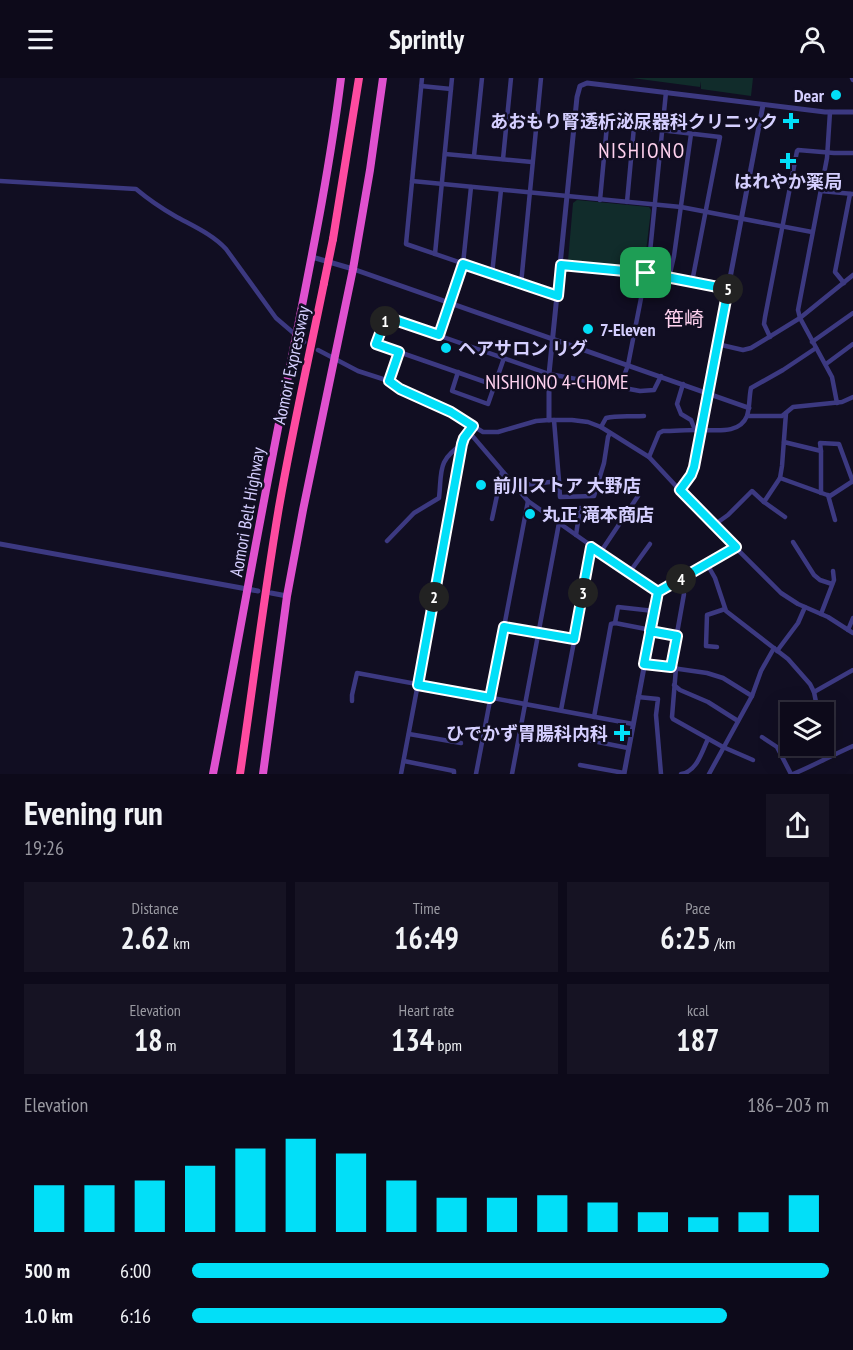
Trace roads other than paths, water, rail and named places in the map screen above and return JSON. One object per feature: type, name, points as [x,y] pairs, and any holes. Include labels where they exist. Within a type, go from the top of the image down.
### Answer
[{"type":"highway","name":"Aomori Belt Highway","points":[[213,774],[260,517],[312,257],[341,78]]},
{"type":"highway","name":"Aomori Expressway","points":[[234,774],[280,504],[333,239],[359,78]]},
{"type":"highway","points":[[263,774],[287,596],[353,269],[383,78]]},
{"type":"highway","name":"Aomori Expressway","points":[[240,774],[255,658]]},
{"type":"street","points":[[422,78],[406,244],[558,296]]},
{"type":"street","points":[[435,254],[452,78]]},
{"type":"street","points":[[474,156],[482,78]]},
{"type":"street","points":[[503,159],[512,78]]},
{"type":"street","points":[[521,284],[541,78]]},
{"type":"street","points":[[610,433],[604,464],[594,496],[560,497],[549,374],[580,82],[764,105],[830,112],[853,112]]},
{"type":"street","points":[[421,86],[450,89]]},
{"type":"street","points":[[620,387],[628,365],[650,252],[666,93]]},
{"type":"street","points":[[680,490],[694,467],[698,430],[708,393],[764,105]]},
{"type":"street","points":[[830,112],[828,153],[798,307],[800,318],[832,377],[837,403]]},
{"type":"street","points":[[600,200],[607,125],[720,137],[692,282]]},
{"type":"street","points":[[627,202],[634,127]]},
{"type":"street","points":[[669,278],[691,134]]},
{"type":"street","points":[[770,337],[764,321],[797,152],[798,150],[853,153]]},
{"type":"street","points":[[445,154],[532,162]]},
{"type":"street","points":[[0,181],[136,189],[147,199],[220,243],[276,318],[304,342]]},
{"type":"street","points":[[412,181],[681,207],[812,232]]},
{"type":"street","points":[[439,335],[463,264],[471,187]]},
{"type":"street","points":[[492,274],[501,190]]},
{"type":"street","points":[[821,191],[852,194],[835,272],[844,283]]},
{"type":"street","points":[[312,257],[353,269],[749,408]]},
{"type":"street","points":[[561,265],[646,273],[728,289]]},
{"type":"street","points":[[717,345],[746,350],[800,318],[853,275]]},
{"type":"street","points":[[812,342],[853,313]]},
{"type":"street","points":[[494,385],[376,344],[386,317],[549,374],[640,391],[654,390],[661,376]]},
{"type":"street","points":[[826,364],[853,344]]},
{"type":"street","points":[[649,456],[659,433],[663,431],[719,431],[731,429],[742,423],[747,416],[751,388],[816,348]]},
{"type":"street","points":[[318,350],[358,371],[389,381],[400,389],[451,412],[483,432],[498,432],[552,420],[588,422],[601,427],[649,456],[714,525],[789,599],[851,632],[853,618]]},
{"type":"street","points":[[389,381],[399,352]]},
{"type":"street","points":[[458,372],[452,391],[488,404],[504,358]]},
{"type":"street","points":[[683,384],[677,404],[681,414],[691,420],[698,430]]},
{"type":"street","points":[[747,416],[782,416],[793,407],[837,403],[853,397]]},
{"type":"street","points":[[764,502],[780,478],[786,413]]},
{"type":"street","points":[[601,427],[606,418],[644,416]]},
{"type":"street","points":[[401,774],[462,444],[473,426]]},
{"type":"street","points":[[469,432],[528,501],[658,592]]},
{"type":"street","points":[[784,442],[821,451]]},
{"type":"street","points":[[780,478],[821,493],[831,496],[853,482],[839,444],[820,443],[821,493]]},
{"type":"street","points":[[387,541],[414,513],[439,498],[443,462],[446,456],[462,444]]},
{"type":"street","points":[[492,519],[502,472]]},
{"type":"street","points":[[515,486],[559,481]]},
{"type":"street","points":[[714,525],[728,515],[752,491],[785,517]]},
{"type":"street","points":[[828,495],[835,520]]},
{"type":"street","points":[[600,553],[638,496]]},
{"type":"street","points":[[476,774],[528,501]]},
{"type":"street","points":[[576,535],[580,508]]},
{"type":"street","points":[[512,774],[559,523]]},
{"type":"street","points":[[793,542],[814,575],[832,585]]},
{"type":"street","points":[[0,544],[258,591]]},
{"type":"street","points":[[629,573],[650,544]]},
{"type":"street","points":[[561,710],[591,547]]},
{"type":"street","points":[[580,765],[624,773],[658,592],[736,547]]},
{"type":"street","points":[[707,564],[715,578],[725,609],[788,659],[810,684],[816,702]]},
{"type":"street","points":[[821,614],[835,577],[833,571]]},
{"type":"street","points":[[271,593],[287,596]]},
{"type":"street","points":[[684,594],[677,636],[672,717],[723,747],[753,760]]},
{"type":"street","points":[[594,717],[612,624],[615,623],[618,607],[654,611]]},
{"type":"street","points":[[709,774],[752,696],[761,670],[798,623],[805,607]]},
{"type":"street","points":[[717,647],[706,646],[707,615],[725,609]]},
{"type":"street","points":[[615,623],[677,636]]},
{"type":"street","points":[[504,627],[574,639]]},
{"type":"street","points":[[644,664],[707,673],[723,678],[752,696]]},
{"type":"street","points":[[814,692],[853,670]]},
{"type":"street","points":[[352,701],[357,673],[633,723]]},
{"type":"street","points":[[674,685],[708,702],[738,721]]},
{"type":"street","points":[[638,697],[658,699],[656,715],[661,774]]},
{"type":"street","points":[[521,725],[628,747]]},
{"type":"street","points":[[409,734],[461,743]]},
{"type":"street","points":[[762,737],[777,747],[792,774],[853,746]]},
{"type":"street","points":[[681,774],[686,774],[693,769],[708,739]]},
{"type":"street","points":[[404,761],[454,771],[454,774]]},
{"type":"place","name":"Dear","points":[[836,95]]},
{"type":"place","name":"あおもり腎透析泌尿器科クリニック","points":[[791,121]]},
{"type":"place","name":"はれやか薬局","points":[[788,161]]},
{"type":"place","name":"7-Eleven","points":[[588,329]]},
{"type":"place","name":"ヘアサロン リグ","points":[[446,348]]},
{"type":"place","name":"前川ストア 大野店","points":[[481,485]]},
{"type":"place","name":"丸正 滝本商店","points":[[530,514]]},
{"type":"place","name":"ひでかず胃腸科内科","points":[[622,733]]},
{"type":"district","name":"NISHIONO","points":[[642,150]]},
{"type":"district","name":"笹崎","points":[[684,319]]},
{"type":"district","name":"NISHIONO 4-CHOME","points":[[557,382]]}]
